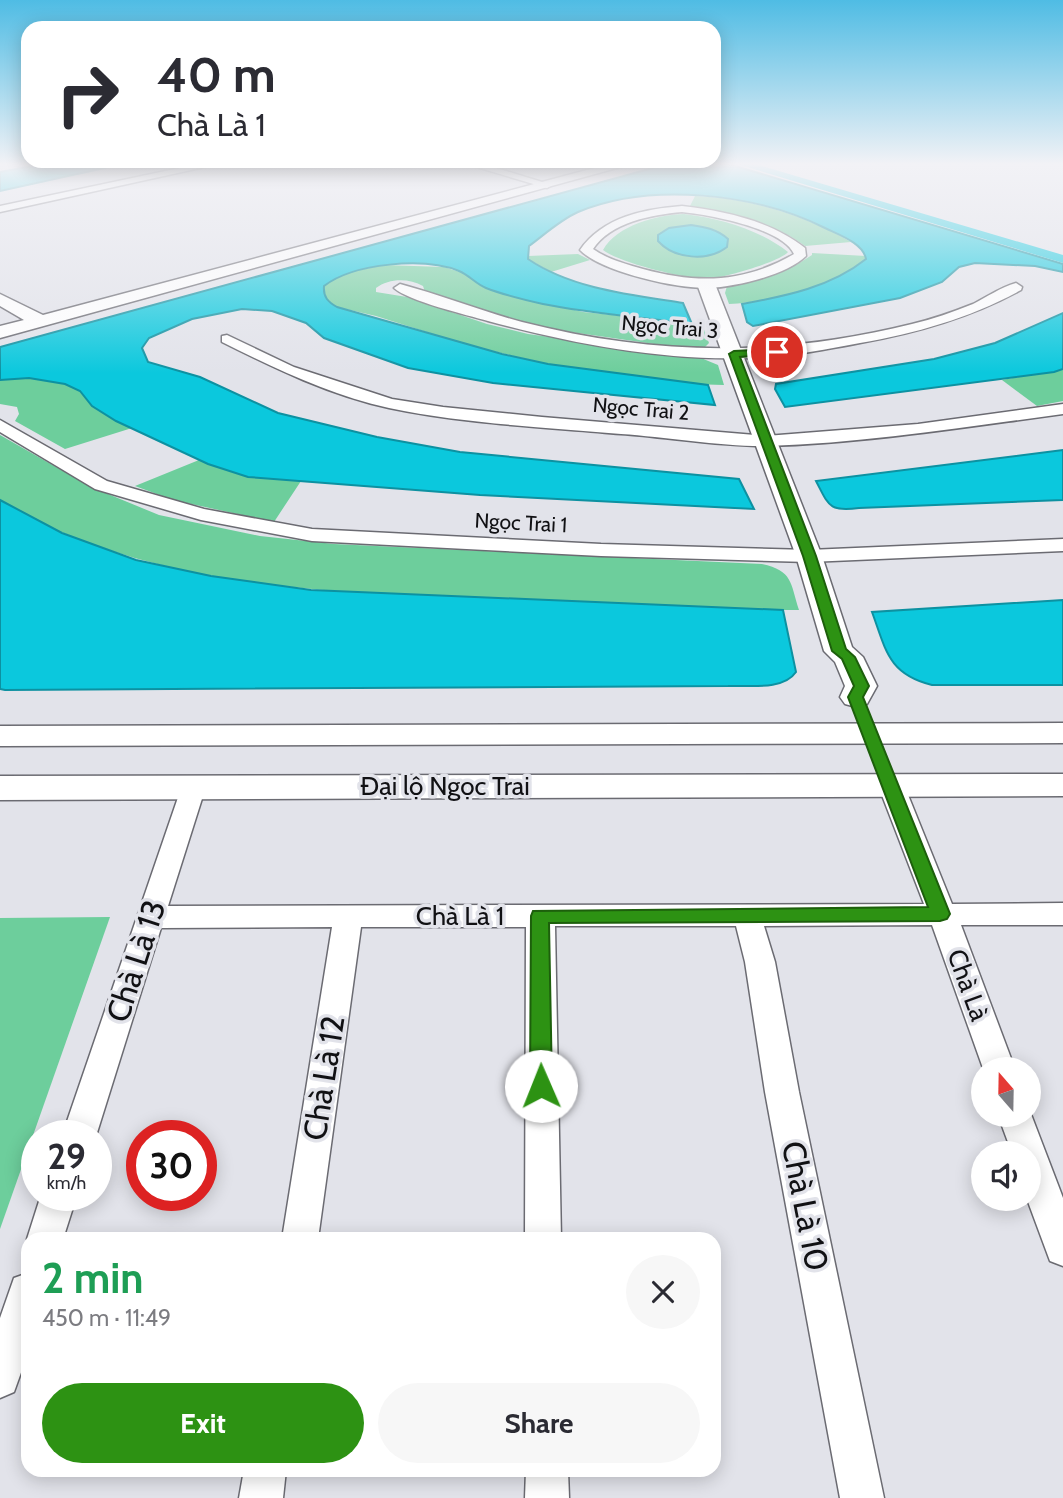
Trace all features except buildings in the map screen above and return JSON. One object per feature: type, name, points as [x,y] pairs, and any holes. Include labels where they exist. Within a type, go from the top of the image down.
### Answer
[{"type":"street","points":[[0,331],[368,233]]},
{"type":"street","points":[[604,233],[593,240],[586,250],[594,256],[625,268],[706,284],[770,270],[793,260],[801,251],[769,233]]},
{"type":"street","points":[[706,284],[809,556],[839,651],[833,659],[844,687],[856,697],[868,734],[891,785]]},
{"type":"street","name":"Ngọc Trai 3","points":[[400,288],[522,328],[607,343],[734,354],[788,350],[900,332],[948,320],[979,308],[1016,287]]},
{"type":"street","points":[[0,299],[40,321]]},
{"type":"street","name":"Ngọc Trai 2","points":[[227,339],[300,374],[390,403],[443,412],[766,440],[918,429],[1063,409]]},
{"type":"street","name":"Ngọc Trai 1","points":[[0,425],[101,485],[253,526],[312,535],[601,550],[809,556],[1063,545]]},
{"type":"street","name":"Đại lộ Ngọc Trai","points":[[0,736],[1063,733]]},
{"type":"street","name":"Chà Là","points":[[891,785],[994,1057]]},
{"type":"street","name":"Đại lộ Ngọc Trai","points":[[0,788],[1063,785]]},
{"type":"street","name":"Chà Là 13","points":[[84,1120],[193,786]]},
{"type":"street","name":"Chà Là 1","points":[[150,917],[1063,914]]},
{"type":"street","name":"Chà Là 10","points":[[747,915],[760,962],[782,1092],[862,1498]]},
{"type":"street","name":"Chà Là 12","points":[[301,1232],[348,916]]},
{"type":"street","points":[[540,916],[543,1232]]},
{"type":"street","points":[[1041,1187],[1063,1248]]},
{"type":"street","points":[[47,1232],[55,1211]]},
{"type":"street","points":[[0,1378],[21,1314]]},
{"type":"street","points":[[261,1498],[264,1477]]},
{"type":"street","points":[[547,1477],[547,1498]]},
{"type":"green space","points":[[755,233],[788,252],[773,261],[747,270],[702,279],[636,264],[603,250],[618,234]]},
{"type":"green space","points":[[784,233],[835,233],[851,242],[805,246]]},
{"type":"green space","points":[[812,253],[866,256],[866,259],[836,278],[802,292],[729,304],[725,293],[727,286],[796,265]]},
{"type":"green space","points":[[578,254],[590,260],[551,272],[528,259],[528,256]]},
{"type":"green space","points":[[384,265],[444,267],[463,273],[485,288],[583,312],[702,324],[709,343],[703,349],[696,350],[543,328],[497,317],[425,292],[423,286],[412,282],[393,281],[376,288],[376,292],[407,297],[487,324],[528,334],[701,358],[718,365],[724,385],[690,384],[548,364],[471,346],[376,316],[337,307],[327,299],[324,286],[336,277]]},
{"type":"green space","points":[[1063,369],[1063,401],[1037,406],[1002,380]]},
{"type":"green space","points":[[29,378],[65,384],[80,391],[92,406],[132,428],[65,449],[15,421],[19,414],[17,407],[0,404],[0,380]]},
{"type":"green space","points":[[0,435],[91,487],[159,515],[260,536],[334,544],[762,564],[785,574],[792,585],[799,610],[690,608],[351,592],[247,582],[196,573],[145,561],[58,531],[0,500]]},
{"type":"green space","points":[[199,460],[248,477],[301,481],[274,522],[173,500],[135,486]]},
{"type":"green space","points":[[110,917],[38,1120],[21,1120],[21,1169],[0,1229],[0,918]]},
{"type":"water","points":[[416,233],[546,233],[529,246],[528,259],[583,284],[683,303],[692,324],[536,302],[486,288],[459,271],[427,264],[371,267],[353,272],[324,286],[324,293],[337,307],[502,354],[548,364],[708,385],[715,405],[493,383],[408,368],[324,338],[306,323],[272,311],[242,309],[192,319],[149,338],[142,348],[148,362],[200,377],[278,413],[377,437],[460,452],[739,479],[754,509],[480,495],[248,477],[208,464],[116,421],[92,406],[80,391],[65,384],[29,378],[0,380],[0,347]]},
{"type":"water","points":[[720,233],[728,239],[727,247],[719,252],[691,256],[673,252],[665,247],[658,241],[658,235]]},
{"type":"water","points":[[835,233],[959,233],[1063,264],[1063,272],[1035,266],[975,263],[959,267],[942,282],[900,298],[753,326],[747,322],[742,304],[791,294],[823,283],[866,259],[860,248]]},
{"type":"water","points":[[1063,313],[1063,369],[1054,372],[785,407],[775,389],[776,384],[934,359],[995,343]]},
{"type":"water","points":[[1063,450],[1063,500],[841,509],[827,502],[816,481]]},
{"type":"water","points":[[0,500],[62,533],[136,560],[211,576],[311,590],[783,610],[796,672],[783,682],[755,686],[0,689]]},
{"type":"water","points":[[1063,600],[1063,685],[932,685],[917,680],[897,667],[891,659],[872,612]]},
{"type":"waterway","points":[[975,233],[1063,259]]},
{"type":"route","points":[[541,1086],[540,916],[940,914],[891,785],[868,734],[856,697],[861,686],[848,657],[839,651],[809,556],[734,354],[777,352]]}]
